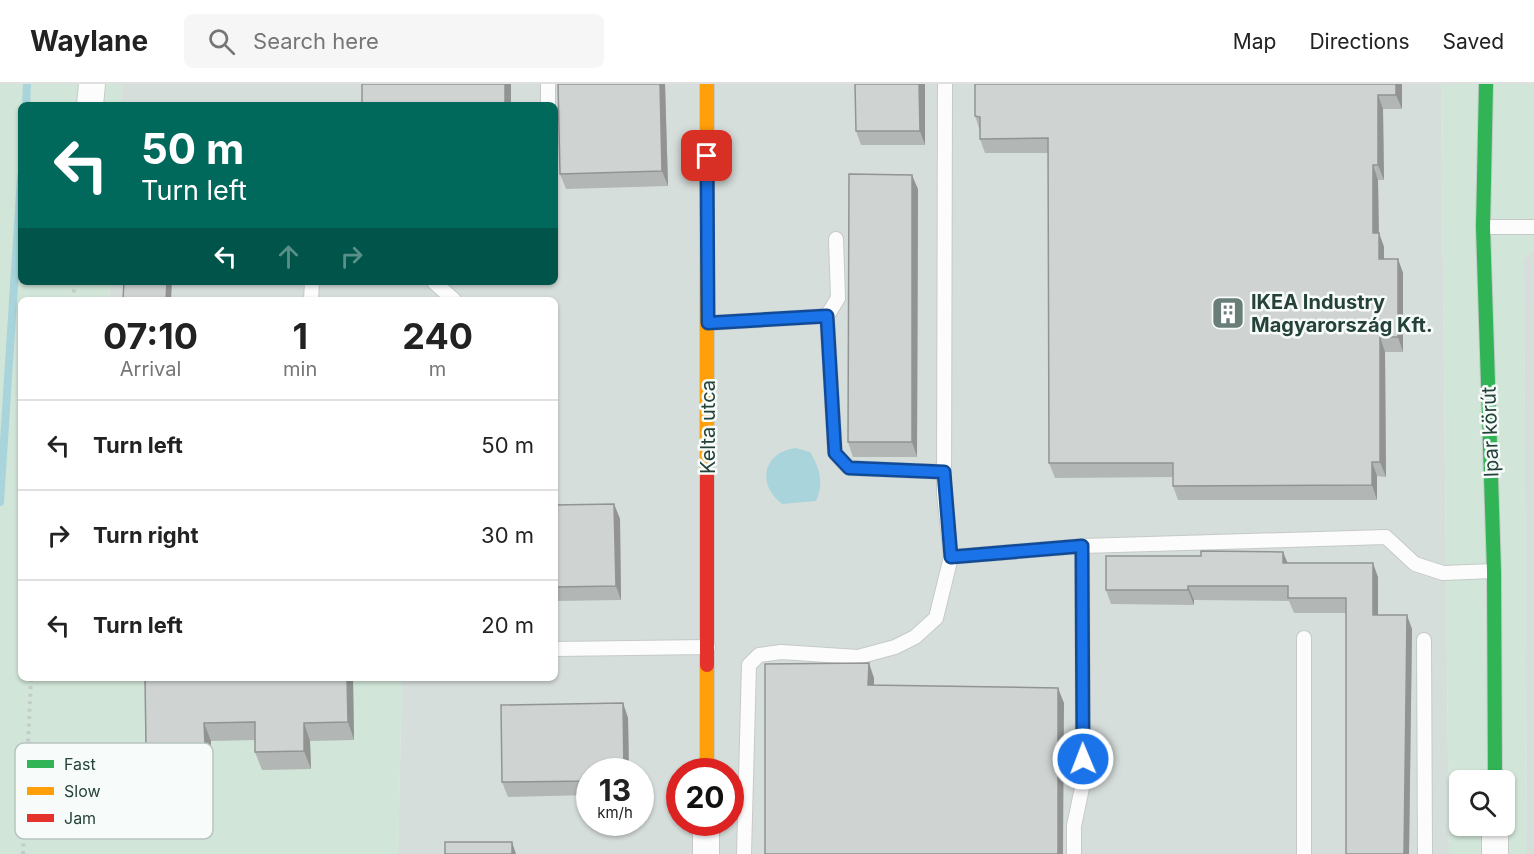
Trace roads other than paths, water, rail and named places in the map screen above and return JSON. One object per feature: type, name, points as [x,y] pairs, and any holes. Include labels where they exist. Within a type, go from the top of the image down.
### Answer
[{"type":"street","points":[[90,102],[92,84]]},
{"type":"street","name":"Kelta utca","points":[[707,84],[707,758]]},
{"type":"street","name":"Ipar körút","points":[[1486,84],[1483,227],[1494,572],[1495,770]]},
{"type":"street","points":[[706,836],[706,854]]},
{"type":"street","points":[[1495,836],[1495,854]]},
{"type":"lane","points":[[548,84],[548,102]]},
{"type":"lane","points":[[744,854],[749,665],[759,656],[781,652],[858,657],[895,647],[915,637],[936,618],[951,557],[944,472],[945,84]]},
{"type":"lane","points":[[1483,227],[1534,227]]},
{"type":"lane","points":[[836,239],[838,298],[827,316],[835,453],[849,468],[944,472]]},
{"type":"lane","points":[[437,285],[451,297]]},
{"type":"lane","points":[[708,323],[827,316]]},
{"type":"lane","points":[[951,557],[1082,546],[1386,537],[1415,564],[1443,573],[1494,572]]},
{"type":"lane","points":[[1074,854],[1074,826],[1083,783],[1082,546]]},
{"type":"lane","points":[[1304,638],[1304,854]]},
{"type":"lane","points":[[1424,640],[1425,854]]},
{"type":"lane","points":[[558,649],[708,647]]},
{"type":"water","points":[[796,448],[810,452],[820,476],[820,488],[816,501],[782,504],[769,487],[766,479],[767,470],[770,462],[776,456]]},
{"type":"waterway","points":[[26,102],[27,84]]},
{"type":"waterway","points":[[0,502],[18,223]]},
{"type":"place","name":"IKEA Industry Magyarország Kft.","points":[[1228,313]]}]
